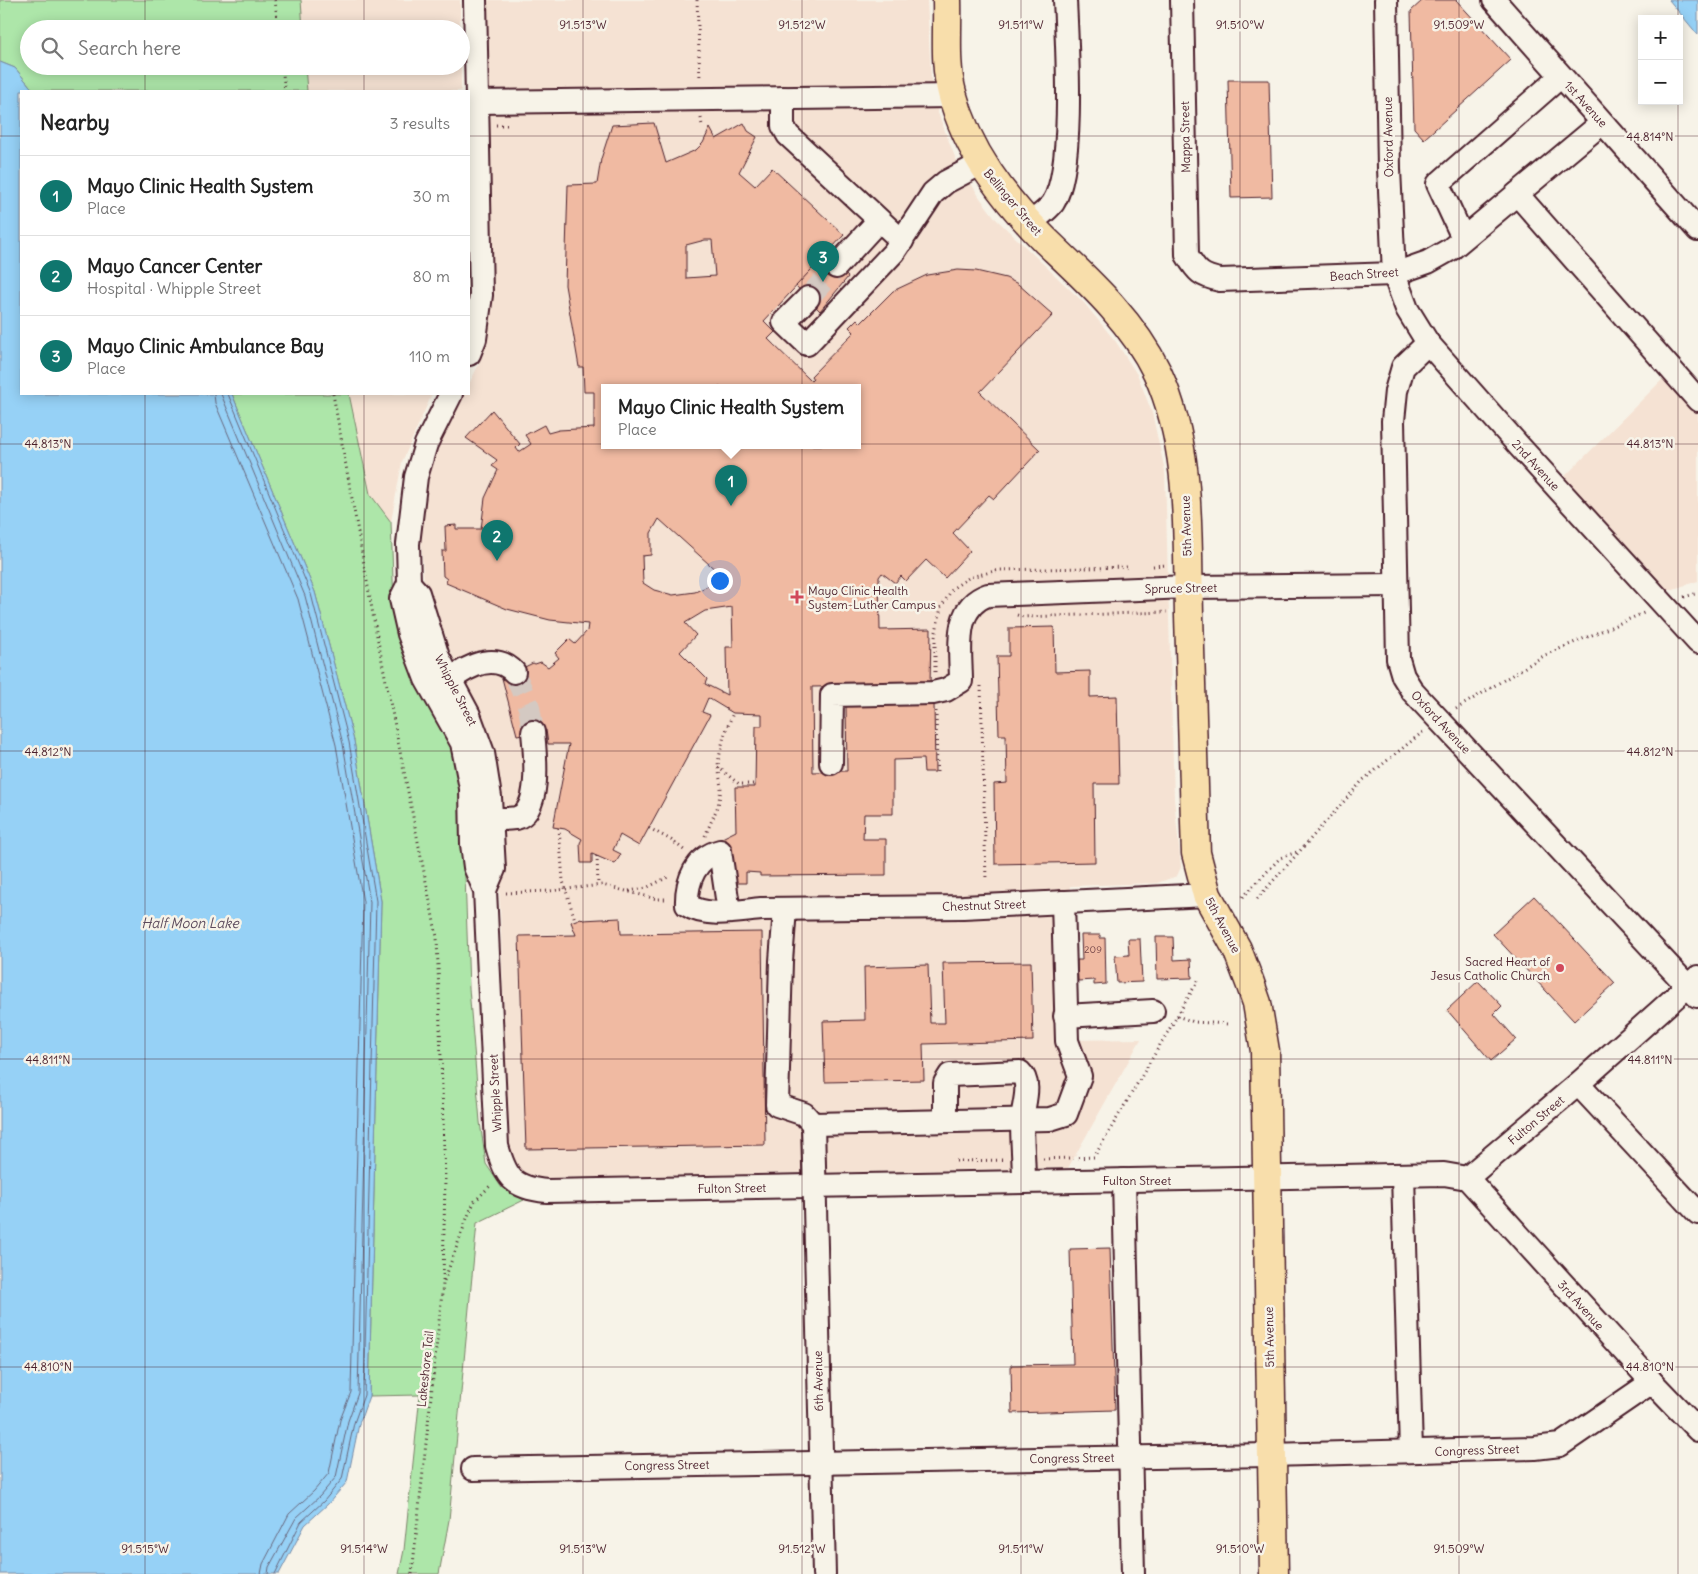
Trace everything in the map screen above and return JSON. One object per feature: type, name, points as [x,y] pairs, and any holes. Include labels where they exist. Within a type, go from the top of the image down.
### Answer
[{"type":"main road","name":"Bellinger Street","points":[[947,0],[949,71],[953,96],[965,130],[982,163],[1030,224],[1102,295]]},
{"type":"main road","name":"5th Avenue","points":[[1102,295],[1140,344],[1156,371],[1179,435],[1184,473],[1196,853],[1206,896],[1237,949],[1257,1003],[1265,1051],[1270,1455],[1274,1574]]},
{"type":"street","points":[[470,352],[475,339],[475,0]]},
{"type":"street","points":[[1030,224],[1052,203],[1064,171],[1068,68],[1065,0]]},
{"type":"street","name":"Mappa Street","points":[[1182,0],[1187,255],[1196,271]]},
{"type":"street","name":"Oxford Avenue","points":[[1386,0],[1388,169],[1394,274]]},
{"type":"street","name":"1st Avenue","points":[[1494,0],[1698,230]]},
{"type":"street","points":[[1463,238],[1438,184],[1561,76]]},
{"type":"street","points":[[476,102],[953,96]]},
{"type":"street","points":[[782,98],[783,126],[788,135],[902,241]]},
{"type":"street","name":"Beach Street","points":[[1196,271],[1220,280],[1394,274],[1428,262],[1463,238],[1602,123]]},
{"type":"street","points":[[808,298],[784,322],[807,344],[902,241],[933,193],[946,182],[982,163]]},
{"type":"street","points":[[1517,194],[1698,400]]},
{"type":"street","points":[[836,267],[879,220]]},
{"type":"street","name":"2nd Avenue","points":[[1394,274],[1407,309],[1428,343],[1520,448],[1698,642]]},
{"type":"street","name":"Oxford Avenue","points":[[1428,343],[1403,367],[1396,391],[1393,421],[1398,659],[1402,676],[1413,692],[1695,987]]},
{"type":"street","name":"Whipple Street","points":[[450,395],[426,444],[416,477],[408,544],[409,582],[418,593],[435,649],[442,686],[478,736],[487,776],[482,818],[494,869],[497,1146],[502,1177]]},
{"type":"street","name":"Spruce Street","points":[[971,682],[962,625],[968,606],[980,598],[994,594],[1188,588],[1396,585]]},
{"type":"street","points":[[442,686],[477,664],[486,662],[498,662],[508,666],[514,672]]},
{"type":"street","points":[[831,763],[832,695],[936,692],[971,682]]},
{"type":"street","points":[[482,818],[517,818],[525,813],[531,805],[536,766],[533,732]]},
{"type":"street","points":[[687,892],[697,865],[705,857],[720,852],[729,912]]},
{"type":"street","name":"Chestnut Street","points":[[687,892],[687,905],[692,908],[700,911],[729,912],[761,909],[963,906],[1206,896]]},
{"type":"street","points":[[784,909],[777,1105],[804,1114],[813,1124],[945,1121],[1022,1119],[1062,1116],[1066,1114],[1079,1083],[1079,1071],[1067,1041],[1063,902]]},
{"type":"street","name":"Fulton Street","points":[[502,1177],[528,1189],[547,1191],[1266,1179],[1444,1174],[1466,1178],[1695,987]]},
{"type":"street","points":[[1065,1016],[1153,1012]]},
{"type":"street","points":[[945,1121],[945,1083],[950,1074],[1016,1071],[1024,1078],[1026,1099],[1022,1119],[1024,1182]]},
{"type":"street","points":[[1578,1084],[1698,1213]]},
{"type":"street","name":"6th Avenue","points":[[813,1124],[824,1574]]},
{"type":"street","points":[[1403,1175],[1411,1451]]},
{"type":"street","name":"3rd Avenue","points":[[1466,1178],[1698,1430]]},
{"type":"street","points":[[1124,1180],[1133,1574]]},
{"type":"street","name":"Congress Street","points":[[473,1469],[1270,1455],[1535,1448],[1560,1445],[1652,1382]]},
{"type":"path","points":[[275,0],[277,20]]},
{"type":"path","points":[[697,0],[702,126]]},
{"type":"path","points":[[283,75],[285,90]]},
{"type":"path","points":[[333,395],[376,631],[437,937],[444,1170],[443,1284]]},
{"type":"path","points":[[1150,567],[1167,565]]},
{"type":"path","points":[[937,773],[934,637],[937,619],[946,597],[953,588],[970,577],[999,570],[1134,567]]},
{"type":"path","points":[[1453,711],[1545,656],[1664,604],[1698,593]]},
{"type":"path","points":[[1010,612],[1023,617],[1168,612]]},
{"type":"path","points":[[971,682],[986,880]]},
{"type":"path","points":[[704,838],[718,806],[721,789],[718,767],[724,736],[734,713]]},
{"type":"path","points":[[1257,898],[1363,780],[1428,729]]},
{"type":"path","points":[[718,767],[739,784],[756,784]]},
{"type":"path","points":[[559,828],[563,881],[575,920]]},
{"type":"path","points":[[649,828],[671,840],[690,856]]},
{"type":"path","points":[[1243,897],[1280,858],[1298,852]]},
{"type":"path","points":[[597,856],[598,885]]},
{"type":"path","points":[[629,891],[657,884],[677,870]]},
{"type":"path","points":[[495,891],[549,891],[598,885],[629,891],[657,900],[667,900],[687,892]]},
{"type":"path","points":[[1094,1157],[1199,979]]},
{"type":"path","points":[[1177,1016],[1194,1022],[1228,1024]]},
{"type":"path","name":"Lakeshore Tail","points":[[412,1574],[443,1284],[475,1201],[502,1177]]},
{"type":"shaded area","points":[[301,0],[460,0],[460,20],[302,20]]},
{"type":"shaded area","name":"Mayo Clinic Health System-Luther Campus","points":[[485,0],[927,0],[931,78],[938,113],[955,157],[980,198],[996,219],[1084,303],[1116,342],[1138,376],[1152,413],[1165,471],[1174,799],[1181,867],[1177,876],[1157,883],[1070,886],[1073,1040],[1141,1039],[1068,1168],[545,1178],[534,1177],[523,1172],[512,1161],[509,1150],[498,851],[424,586],[421,538],[421,510],[435,452],[464,395],[470,395],[470,382],[479,364],[491,318],[492,267]]},
{"type":"shaded area","points":[[306,75],[461,75],[461,90],[307,90]]},
{"type":"shaded area","points":[[1670,372],[1698,402],[1698,581],[1655,595],[1555,486]]},
{"type":"shaded area","points":[[349,395],[432,395],[402,462],[391,522],[370,494]]},
{"type":"green space","points":[[0,0],[301,0],[302,20],[20,20],[20,74],[15,68],[0,62]]},
{"type":"green space","points":[[21,75],[306,75],[307,90],[33,90]]},
{"type":"green space","points":[[232,395],[349,395],[370,494],[391,522],[394,607],[458,759],[462,792],[469,988],[480,1122],[486,1164],[502,1188],[524,1200],[477,1223],[449,1520],[439,1574],[399,1574],[404,1550],[420,1395],[369,1396],[381,901],[354,741],[315,592]]},
{"type":"water","points":[[1669,0],[1698,0],[1698,35],[1683,15]]},
{"type":"water","name":"Half Moon Lake","points":[[0,62],[15,68],[33,90],[20,90],[20,395],[232,395],[315,592],[354,741],[381,901],[369,1396],[359,1424],[347,1482],[328,1504],[305,1525],[279,1574],[0,1574]]},
{"type":"building","points":[[1423,0],[1456,0],[1511,60],[1424,139],[1414,128],[1411,11]]},
{"type":"building","points":[[1228,80],[1269,80],[1272,197],[1231,198]]},
{"type":"building","points":[[654,123],[666,163],[696,150],[703,143],[710,128],[716,139],[744,123],[748,131],[757,137],[739,172],[755,186],[772,168],[844,235],[764,321],[775,332],[768,339],[811,381],[813,379],[811,376],[854,332],[849,327],[857,319],[861,323],[893,291],[927,275],[958,270],[976,271],[1006,278],[1018,284],[1053,315],[980,392],[1040,450],[994,499],[989,495],[953,533],[970,551],[945,578],[926,560],[906,581],[901,576],[895,583],[882,573],[879,577],[880,630],[931,629],[930,685],[812,687],[813,772],[847,771],[846,705],[934,703],[935,772],[924,772],[923,759],[893,760],[893,814],[864,814],[863,839],[886,839],[886,875],[760,876],[760,873],[746,872],[746,883],[732,883],[732,858],[720,839],[736,831],[735,787],[755,787],[756,726],[762,726],[762,714],[733,713],[708,698],[702,712],[710,715],[639,846],[620,835],[613,850],[621,854],[615,864],[592,854],[592,863],[581,863],[580,843],[582,839],[565,829],[553,827],[569,744],[548,744],[546,730],[517,735],[502,678],[533,663],[541,662],[548,667],[559,658],[555,653],[569,639],[575,644],[587,631],[588,624],[550,620],[507,609],[446,583],[447,579],[443,576],[442,551],[446,551],[445,526],[456,525],[456,529],[481,529],[485,498],[498,470],[492,466],[497,460],[466,438],[492,410],[520,444],[516,448],[519,452],[531,444],[525,435],[544,425],[548,433],[559,430],[594,428],[594,392],[584,392],[583,367],[579,367],[565,285],[568,185],[597,184],[601,159],[612,125]],"holes":[[[712,240],[715,276],[686,278],[686,245]],[[659,519],[720,574],[708,586],[695,592],[673,595],[654,590],[643,583],[642,556],[651,555],[651,533]],[[732,607],[733,647],[726,647],[727,695],[705,684],[707,679],[680,652],[696,635],[685,623],[705,611]]]},
{"type":"building","points":[[825,255],[848,277],[820,311],[796,286]]},
{"type":"building","points":[[1054,627],[1055,672],[1090,671],[1090,697],[1117,696],[1119,784],[1094,784],[1095,862],[995,864],[994,784],[1007,783],[1006,735],[999,735],[997,656],[1009,656],[1009,628]]},
{"type":"building","points":[[1534,896],[1615,983],[1574,1021],[1493,934]]},
{"type":"building","points":[[581,918],[583,920],[620,918],[621,934],[762,932],[765,1145],[526,1149],[519,936],[576,935],[571,922]]},
{"type":"building","points":[[1081,935],[1100,935],[1100,938],[1105,938],[1106,984],[1094,985],[1094,980],[1078,981],[1077,960],[1082,960]]},
{"type":"building","points":[[1156,937],[1173,937],[1174,960],[1191,959],[1192,978],[1157,979]]},
{"type":"building","points":[[1128,939],[1140,939],[1142,982],[1117,983],[1115,956],[1129,955]]},
{"type":"building","points":[[1031,962],[1033,1041],[923,1044],[924,1080],[825,1082],[823,1021],[865,1020],[864,967],[928,965],[930,1023],[945,1023],[943,963]]},
{"type":"building","points":[[1478,981],[1502,1006],[1494,1014],[1516,1039],[1491,1061],[1447,1010]]},
{"type":"building","points":[[1110,1248],[1115,1410],[1012,1413],[1011,1365],[1073,1364],[1070,1249]]},
{"type":"tunnel","points":[[808,298],[836,267]]},
{"type":"tunnel","points":[[514,672],[529,707],[533,732]]},
{"type":"place","name":"Mayo Clinic Ambulance Bay","points":[[823,282]]},
{"type":"place","name":"Mayo Clinic Health System","points":[[731,506]]},
{"type":"place","name":"Mayo Cancer Center","points":[[497,561]]},
{"type":"place","name":"Mayo Clinic Health System-Luther Campus","points":[[797,597]]},
{"type":"place","name":"Sacred Heart of Jesus Catholic Church","points":[[1560,968]]}]
